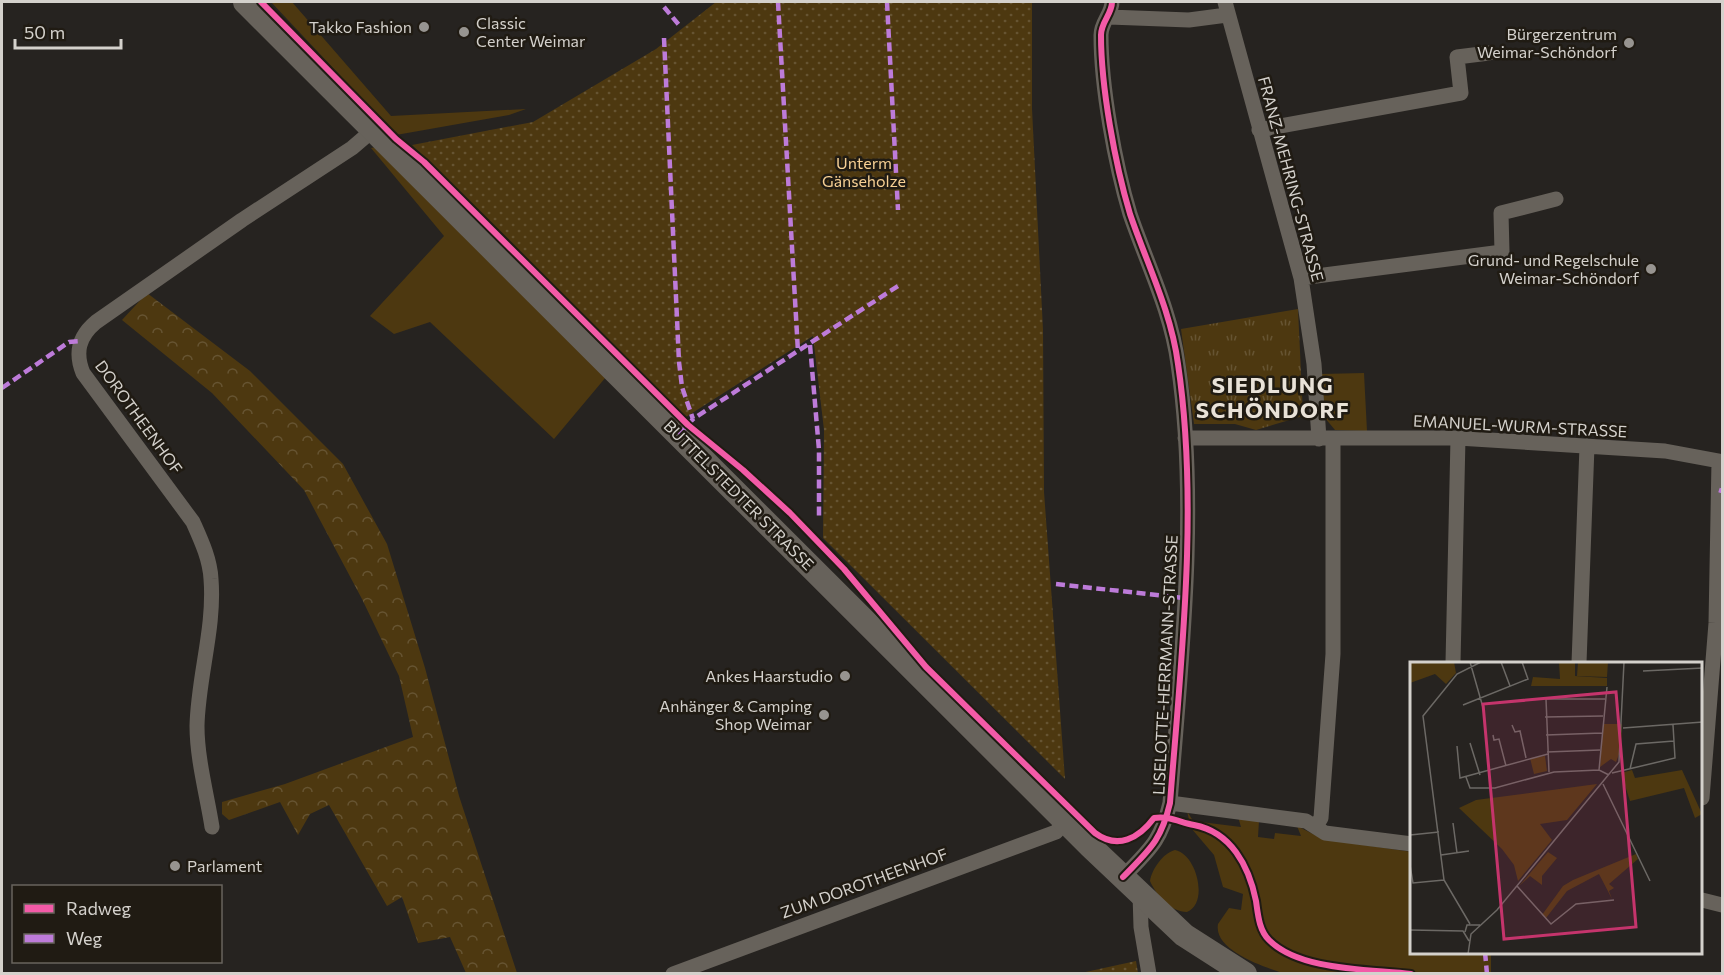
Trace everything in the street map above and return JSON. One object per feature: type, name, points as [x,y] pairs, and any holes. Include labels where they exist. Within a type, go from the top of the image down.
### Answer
[{"type":"main road","name":"BUTTELSTEDTER STRASSE","points":[[245,2],[1065,822],[1184,935],[1245,974]]},
{"type":"street","points":[[1111,9],[1189,20],[1226,8]]},
{"type":"street","name":"FRANZ-MEHRING-STRASSE","points":[[1226,8],[1301,278],[1326,439],[1333,654],[1321,818],[1316,826]]},
{"type":"street","name":"LISELOTTE-HERRMANN-STRASSE","points":[[1111,9],[1101,32],[1113,133],[1131,214],[1168,312],[1179,366],[1185,438],[1184,598],[1170,803],[1164,830],[1157,841],[1123,877]]},
{"type":"street","points":[[1259,130],[1461,93],[1457,57],[1489,53]]},
{"type":"street","name":"DOROTHEENHOF","points":[[212,827],[197,730],[211,601],[211,578],[205,548],[193,522],[83,373],[78,352],[84,335],[96,322],[242,220],[352,148],[373,130]]},
{"type":"street","points":[[1301,278],[1502,252],[1501,213],[1556,199]]},
{"type":"street","name":"EMANUEL-WURM-STRASSE","points":[[1185,438],[1458,438],[1665,451],[1719,461],[1716,623],[1703,775]]},
{"type":"street","points":[[1453,662],[1458,438]]},
{"type":"street","points":[[1579,662],[1587,446]]},
{"type":"street","points":[[1170,803],[1306,821],[1325,833],[1410,844]]},
{"type":"street","name":"ZUM DOROTHEENHOF","points":[[673,974],[1056,832],[1065,822]]},
{"type":"street","points":[[1140,894],[1141,927],[1149,974]]},
{"type":"street","points":[[1703,900],[1722,904]]},
{"type":"green space","points":[[271,2],[292,2],[391,116],[526,109],[509,115],[396,135]]},
{"type":"green space","name":"Unterm Gänseholze","points":[[716,2],[1032,2],[1032,109],[1043,330],[1044,492],[1065,779],[823,538],[824,430],[813,336],[686,417],[412,145],[533,122],[656,49]]},
{"type":"green space","points":[[377,147],[606,377],[554,439],[430,322],[394,334],[370,316],[444,236],[371,148]]},
{"type":"green space","points":[[147,293],[250,371],[343,464],[387,544],[425,668],[459,796],[517,973],[466,973],[450,937],[418,943],[402,897],[387,906],[329,805],[310,814],[298,835],[280,802],[229,820],[222,814],[222,802],[285,784],[413,737],[399,676],[362,599],[304,490],[212,393],[122,320]]},
{"type":"green space","points":[[1298,309],[1303,416],[1256,430],[1235,424],[1194,424],[1181,329]]},
{"type":"green space","points":[[1364,373],[1367,431],[1335,430],[1325,418],[1321,374]]},
{"type":"green space","points":[[1187,811],[1193,821],[1241,827],[1238,817],[1259,821],[1258,837],[1274,839],[1275,833],[1301,836],[1297,826],[1323,839],[1410,852],[1410,954],[1491,954],[1491,973],[1286,974],[1255,963],[1232,950],[1219,934],[1218,924],[1229,908],[1241,910],[1243,894],[1223,887],[1214,855],[1191,828]]},
{"type":"green space","points":[[1175,850],[1183,853],[1189,860],[1198,879],[1198,900],[1187,912],[1175,909],[1165,902],[1150,881],[1159,862],[1166,854]]},
{"type":"green space","points":[[1136,961],[1138,973],[1081,973]]},
{"type":"marked path","points":[[778,2],[798,352]]},
{"type":"marked path","points":[[887,2],[898,210]]},
{"type":"marked path","points":[[664,7],[679,25]]},
{"type":"marked path","points":[[664,38],[679,362],[682,387],[693,419]]},
{"type":"marked path","points":[[679,435],[693,419],[898,286]]},
{"type":"marked path","points":[[2,388],[69,342],[81,341]]},
{"type":"marked path","points":[[810,345],[819,450],[819,516]]},
{"type":"marked path","points":[[1056,584],[1184,598]]},
{"type":"marked path","points":[[1485,954],[1487,974]]},
{"type":"cycle path","points":[[261,2],[396,139],[424,162],[688,425],[743,470],[790,513],[844,569],[926,667],[1095,833],[1112,841],[1128,839],[1142,831],[1154,818],[1165,818],[1207,829],[1228,843],[1243,863],[1253,888],[1263,932],[1282,950],[1298,958],[1336,967],[1411,974]]},
{"type":"cycle path","points":[[1112,2],[1101,35],[1103,78],[1119,172],[1130,214],[1164,306],[1175,344],[1184,418],[1188,528],[1183,639],[1170,803],[1163,827],[1153,844],[1123,877]]},
{"type":"place","name":"Takko Fashion","points":[[424,27]]},
{"type":"place","name":"Classic Center Weimar","points":[[464,32]]},
{"type":"place","name":"Bürgerzentrum Weimar-Schöndorf","points":[[1629,43]]},
{"type":"place","name":"Grund- und Regelschule Weimar-Schöndorf","points":[[1651,269]]},
{"type":"place","name":"Ankes Haarstudio","points":[[845,676]]},
{"type":"place","name":"Anhänger & Camping Shop Weimar","points":[[824,715]]},
{"type":"place","name":"Parlament","points":[[175,866]]},
{"type":"district","name":"SIEDLUNG SCHÖNDORF","points":[[1273,398]]}]
